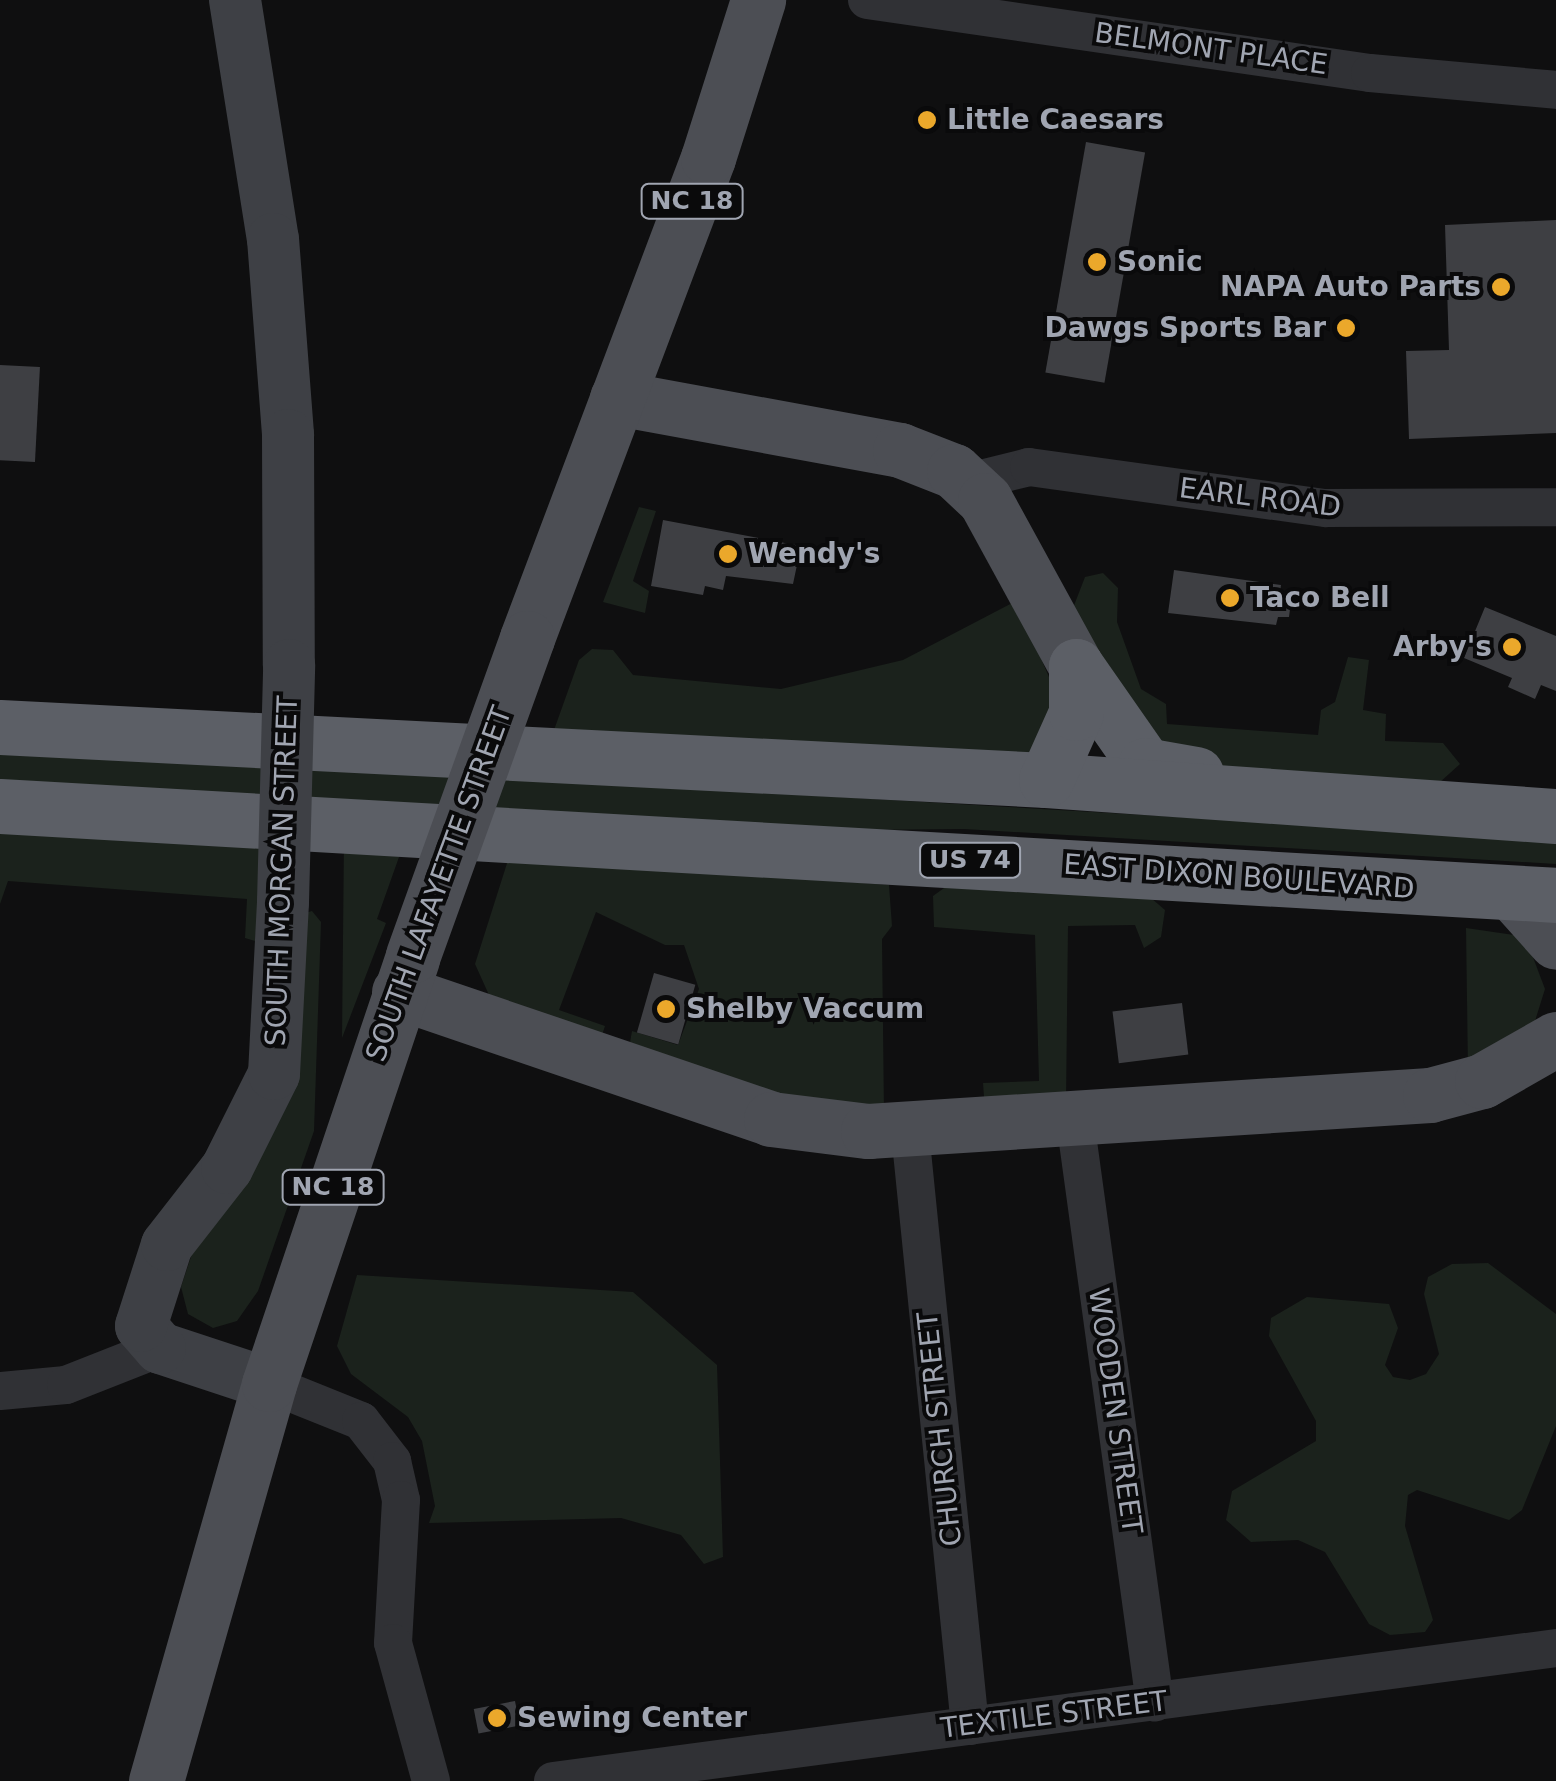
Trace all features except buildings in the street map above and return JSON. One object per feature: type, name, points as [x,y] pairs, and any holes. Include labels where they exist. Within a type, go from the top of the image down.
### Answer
[{"type":"highway","points":[[1046,780],[1076,713],[1076,666]]},
{"type":"highway","points":[[1076,666],[1144,765],[1197,774],[1212,790]]},
{"type":"highway","points":[[0,727],[389,750],[1046,780],[1556,816]]},
{"type":"highway","name":"EAST DIXON BOULEVARD","points":[[0,806],[1534,894]]},
{"type":"main road","name":"SOUTH LAFAYETTE STREET","points":[[156,1781],[269,1384],[406,973],[758,0]]},
{"type":"main road","points":[[617,398],[900,450],[969,482],[1029,571],[1076,666]]},
{"type":"main road","points":[[1534,894],[1556,942]]},
{"type":"main road","points":[[406,973],[771,1119],[910,1132],[1430,1094],[1498,1074],[1556,1039]]},
{"type":"street","name":"SOUTH MORGAN STREET","points":[[160,1348],[141,1326],[155,1274],[261,1112],[274,1074],[289,665],[288,435],[273,239],[235,0]]},
{"type":"street","name":"BELMONT PLACE","points":[[867,0],[1370,73],[1556,90]]},
{"type":"street","name":"EARL ROAD","points":[[969,482],[1029,467],[1326,508],[1556,507]]},
{"type":"street","name":"WOODEN STREET","points":[[1075,1120],[1154,1703]]},
{"type":"street","name":"CHURCH STREET","points":[[910,1132],[970,1726]]},
{"type":"street","points":[[0,1391],[66,1385],[160,1348],[269,1384],[361,1421],[392,1461],[401,1500],[394,1644],[432,1781]]},
{"type":"street","name":"TEXTILE STREET","points":[[553,1781],[1556,1648]]},
{"type":"shaded area","points":[[639,507],[656,511],[633,581],[649,591],[645,613],[603,602]]},
{"type":"shaded area","points":[[1103,573],[1118,588],[1117,622],[1141,689],[1166,704],[1167,724],[1318,735],[1321,710],[1335,702],[1348,657],[1369,660],[1363,710],[1386,714],[1385,741],[1443,743],[1460,764],[1439,783],[1207,766],[1152,752],[1073,608],[1085,577]]},
{"type":"shaded area","points":[[1016,601],[1052,684],[1051,717],[1031,757],[549,744],[579,660],[592,649],[613,650],[633,675],[781,689],[903,660]]},
{"type":"shaded area","points":[[0,748],[1556,839],[1556,864],[964,829],[740,831],[0,782]]},
{"type":"shaded area","points":[[0,822],[267,839],[255,941],[245,938],[247,899],[8,881],[0,904]]},
{"type":"shaded area","points":[[344,838],[404,843],[377,919],[386,923],[342,1038]]},
{"type":"shaded area","points":[[509,857],[889,885],[892,926],[882,939],[884,1113],[823,1113],[629,1048],[632,1031],[678,1045],[699,989],[684,945],[665,945],[596,912],[559,1010],[605,1026],[602,1035],[489,995],[475,964]]},
{"type":"shaded area","points":[[951,883],[1151,898],[1165,910],[1161,937],[1144,948],[1135,925],[1068,926],[1066,1104],[984,1097],[983,1083],[1039,1081],[1035,935],[934,927],[933,896]]},
{"type":"shaded area","points":[[312,911],[321,922],[314,1131],[258,1291],[237,1321],[213,1328],[188,1314],[181,1287],[305,913]]},
{"type":"shaded area","points":[[1466,928],[1514,935],[1531,952],[1545,989],[1531,1034],[1468,1070]]},
{"type":"shaded area","points":[[1488,1263],[1556,1314],[1556,1426],[1522,1510],[1509,1520],[1417,1490],[1408,1495],[1405,1526],[1433,1620],[1425,1632],[1390,1635],[1369,1624],[1325,1552],[1298,1540],[1251,1542],[1226,1520],[1232,1491],[1316,1441],[1316,1421],[1269,1336],[1271,1318],[1307,1297],[1389,1304],[1398,1328],[1385,1365],[1393,1377],[1410,1380],[1426,1374],[1439,1354],[1424,1294],[1428,1277],[1452,1264]]},
{"type":"shaded area","points":[[357,1275],[633,1292],[717,1365],[723,1557],[704,1564],[681,1535],[621,1518],[429,1523],[435,1506],[422,1441],[408,1417],[351,1374],[337,1346]]},
{"type":"place","name":"Little Caesars","points":[[927,120]]},
{"type":"place","name":"Sonic","points":[[1097,262]]},
{"type":"place","name":"NAPA Auto Parts","points":[[1501,287]]},
{"type":"place","name":"Dawgs Sports Bar","points":[[1346,328]]},
{"type":"place","name":"Wendy's","points":[[728,554]]},
{"type":"place","name":"Taco Bell","points":[[1230,598]]},
{"type":"place","name":"Arby's","points":[[1512,647]]},
{"type":"place","name":"Shelby Vaccum","points":[[666,1009]]},
{"type":"place","name":"Sewing Center","points":[[497,1718]]}]
